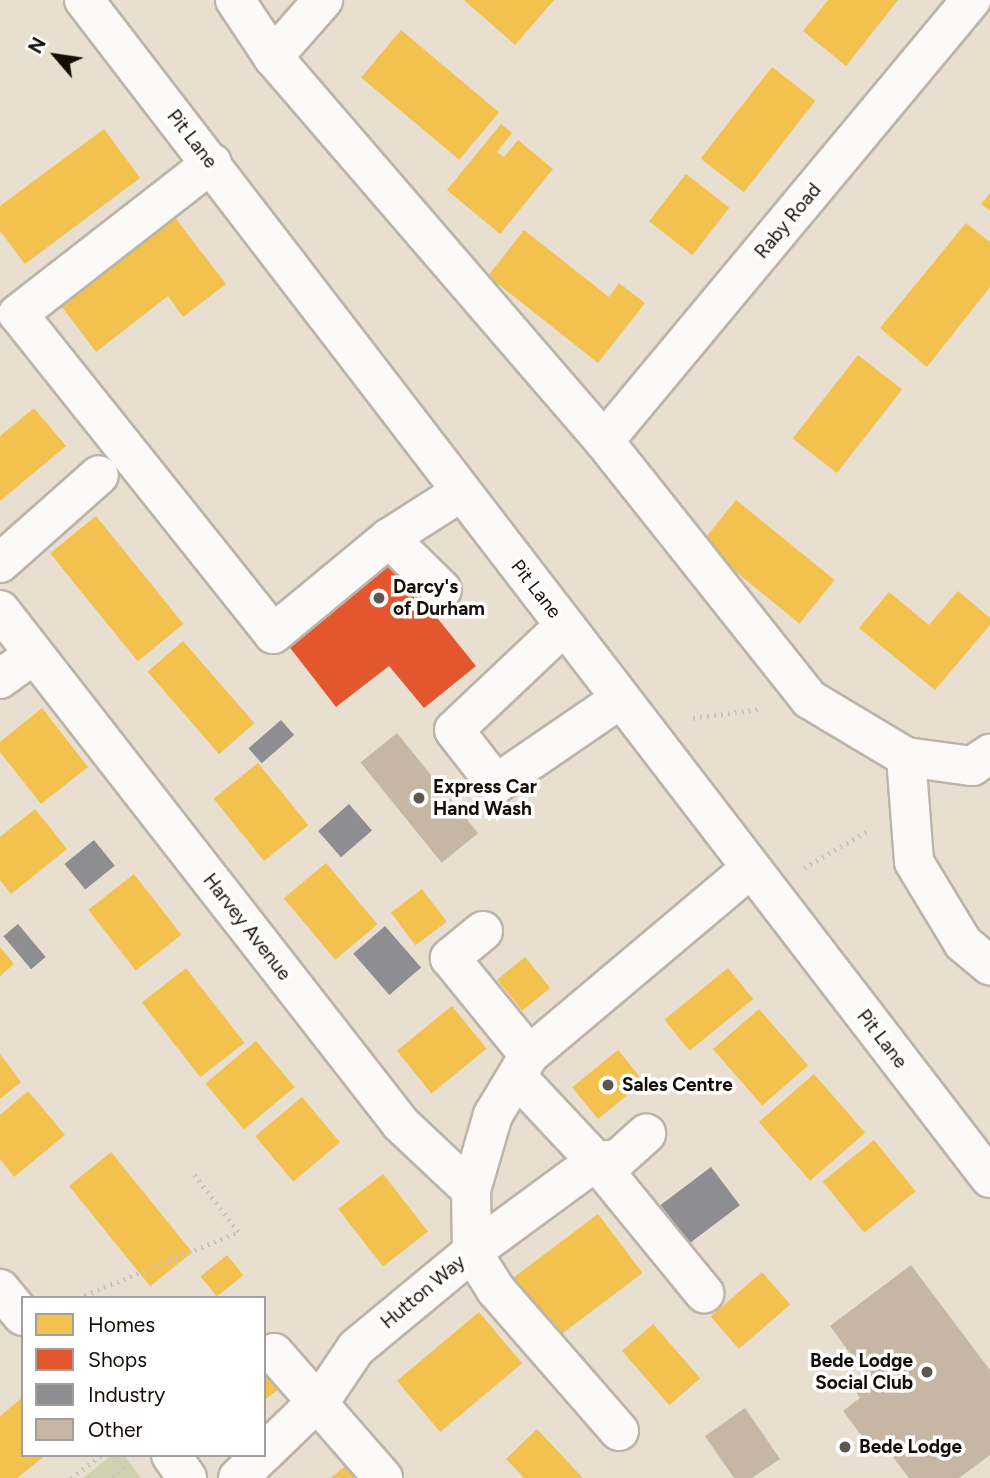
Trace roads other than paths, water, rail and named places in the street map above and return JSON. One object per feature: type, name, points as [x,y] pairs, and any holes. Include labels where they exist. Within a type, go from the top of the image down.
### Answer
[{"type":"street","name":"Pit Lane","points":[[84,0],[990,1178]]},
{"type":"street","points":[[235,0],[273,57],[604,442],[809,699],[905,757],[972,765],[990,754]]},
{"type":"street","points":[[273,57],[323,0]]},
{"type":"street","name":"Raby Road","points":[[604,442],[971,0]]},
{"type":"street","points":[[212,163],[18,314],[272,634],[389,538],[461,492]]},
{"type":"street","points":[[0,563],[99,475]]},
{"type":"street","points":[[389,538],[442,590]]},
{"type":"street","name":"Harvey Avenue","points":[[0,611],[401,1124],[471,1189]]},
{"type":"street","points":[[564,626],[454,730],[496,784],[628,709]]},
{"type":"street","points":[[0,679],[33,655]]},
{"type":"street","points":[[905,757],[914,862],[963,943],[990,966]]},
{"type":"street","name":"Hutton Way","points":[[266,1451],[316,1403],[356,1348],[471,1252],[471,1189],[493,1115],[523,1066],[761,882]]},
{"type":"street","points":[[483,931],[450,958],[523,1066],[596,1161],[704,1293]]},
{"type":"street","points":[[619,1431],[496,1290],[471,1252],[596,1161],[618,1159],[646,1134]]},
{"type":"street","points":[[0,1289],[21,1314]]},
{"type":"street","points":[[274,1353],[383,1478]]},
{"type":"street","points":[[172,1457],[187,1478]]},
{"type":"street","name":"Hutton Way","points":[[238,1478],[260,1457]]},
{"type":"place","name":"Darcy's of Durham","points":[[379,598]]},
{"type":"place","name":"Express Car Hand Wash","points":[[419,798]]},
{"type":"place","name":"Sales Centre","points":[[608,1085]]},
{"type":"place","name":"Bede Lodge Social Club","points":[[927,1372]]},
{"type":"place","name":"Bede Lodge","points":[[845,1447]]}]
